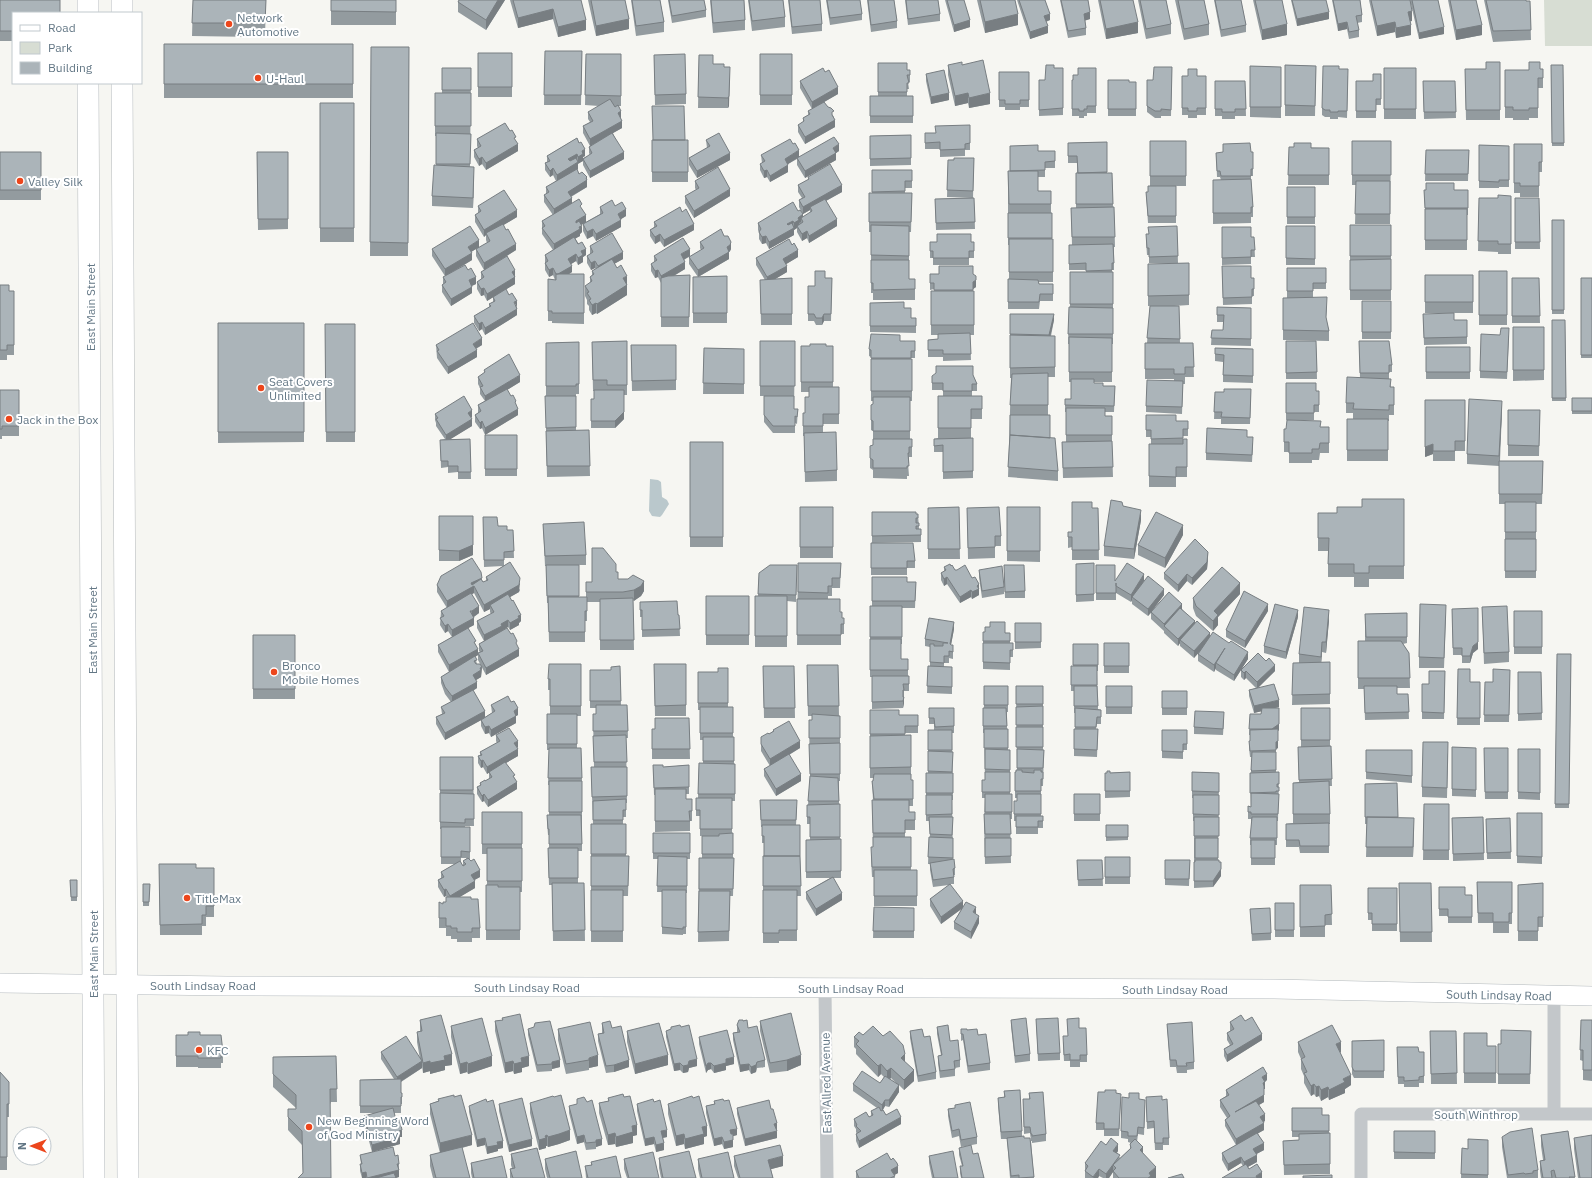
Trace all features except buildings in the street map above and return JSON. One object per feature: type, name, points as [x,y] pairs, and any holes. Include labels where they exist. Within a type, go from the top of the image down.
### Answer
[{"type":"main road","points":[[88,0],[88,12]]},
{"type":"main road","points":[[122,0],[122,12]]},
{"type":"main road","name":"East Main Street","points":[[88,84],[110,985],[128,1178]]},
{"type":"main road","name":"East Main Street","points":[[94,1178],[110,985],[122,84]]},
{"type":"main road","name":"South Lindsay Road","points":[[0,984],[1274,989],[1592,996]]},
{"type":"street","name":"East Allred Avenue","points":[[825,988],[827,1178]]},
{"type":"street","points":[[1554,996],[1554,1114]]},
{"type":"street","name":"South Winthrop","points":[[1361,1178],[1361,1114],[1592,1114]]},
{"type":"green space","points":[[1544,0],[1592,0],[1592,46],[1545,46]]},
{"type":"shaded area","points":[[650,479],[661,482],[662,497],[667,500],[669,504],[660,517],[652,516],[649,511]]},
{"type":"place","name":"Network Automotive","points":[[229,24]]},
{"type":"place","name":"U-Haul","points":[[258,78]]},
{"type":"place","name":"Valley Silk","points":[[20,181]]},
{"type":"place","name":"Seat Covers Unlimited","points":[[261,388]]},
{"type":"place","name":"Jack in the Box","points":[[9,419]]},
{"type":"place","name":"Bronco Mobile Homes","points":[[274,672]]},
{"type":"place","name":"TitleMax","points":[[187,898]]},
{"type":"place","name":"KFC","points":[[199,1050]]},
{"type":"place","name":"New Beginning Word of God Ministry","points":[[309,1127]]}]
